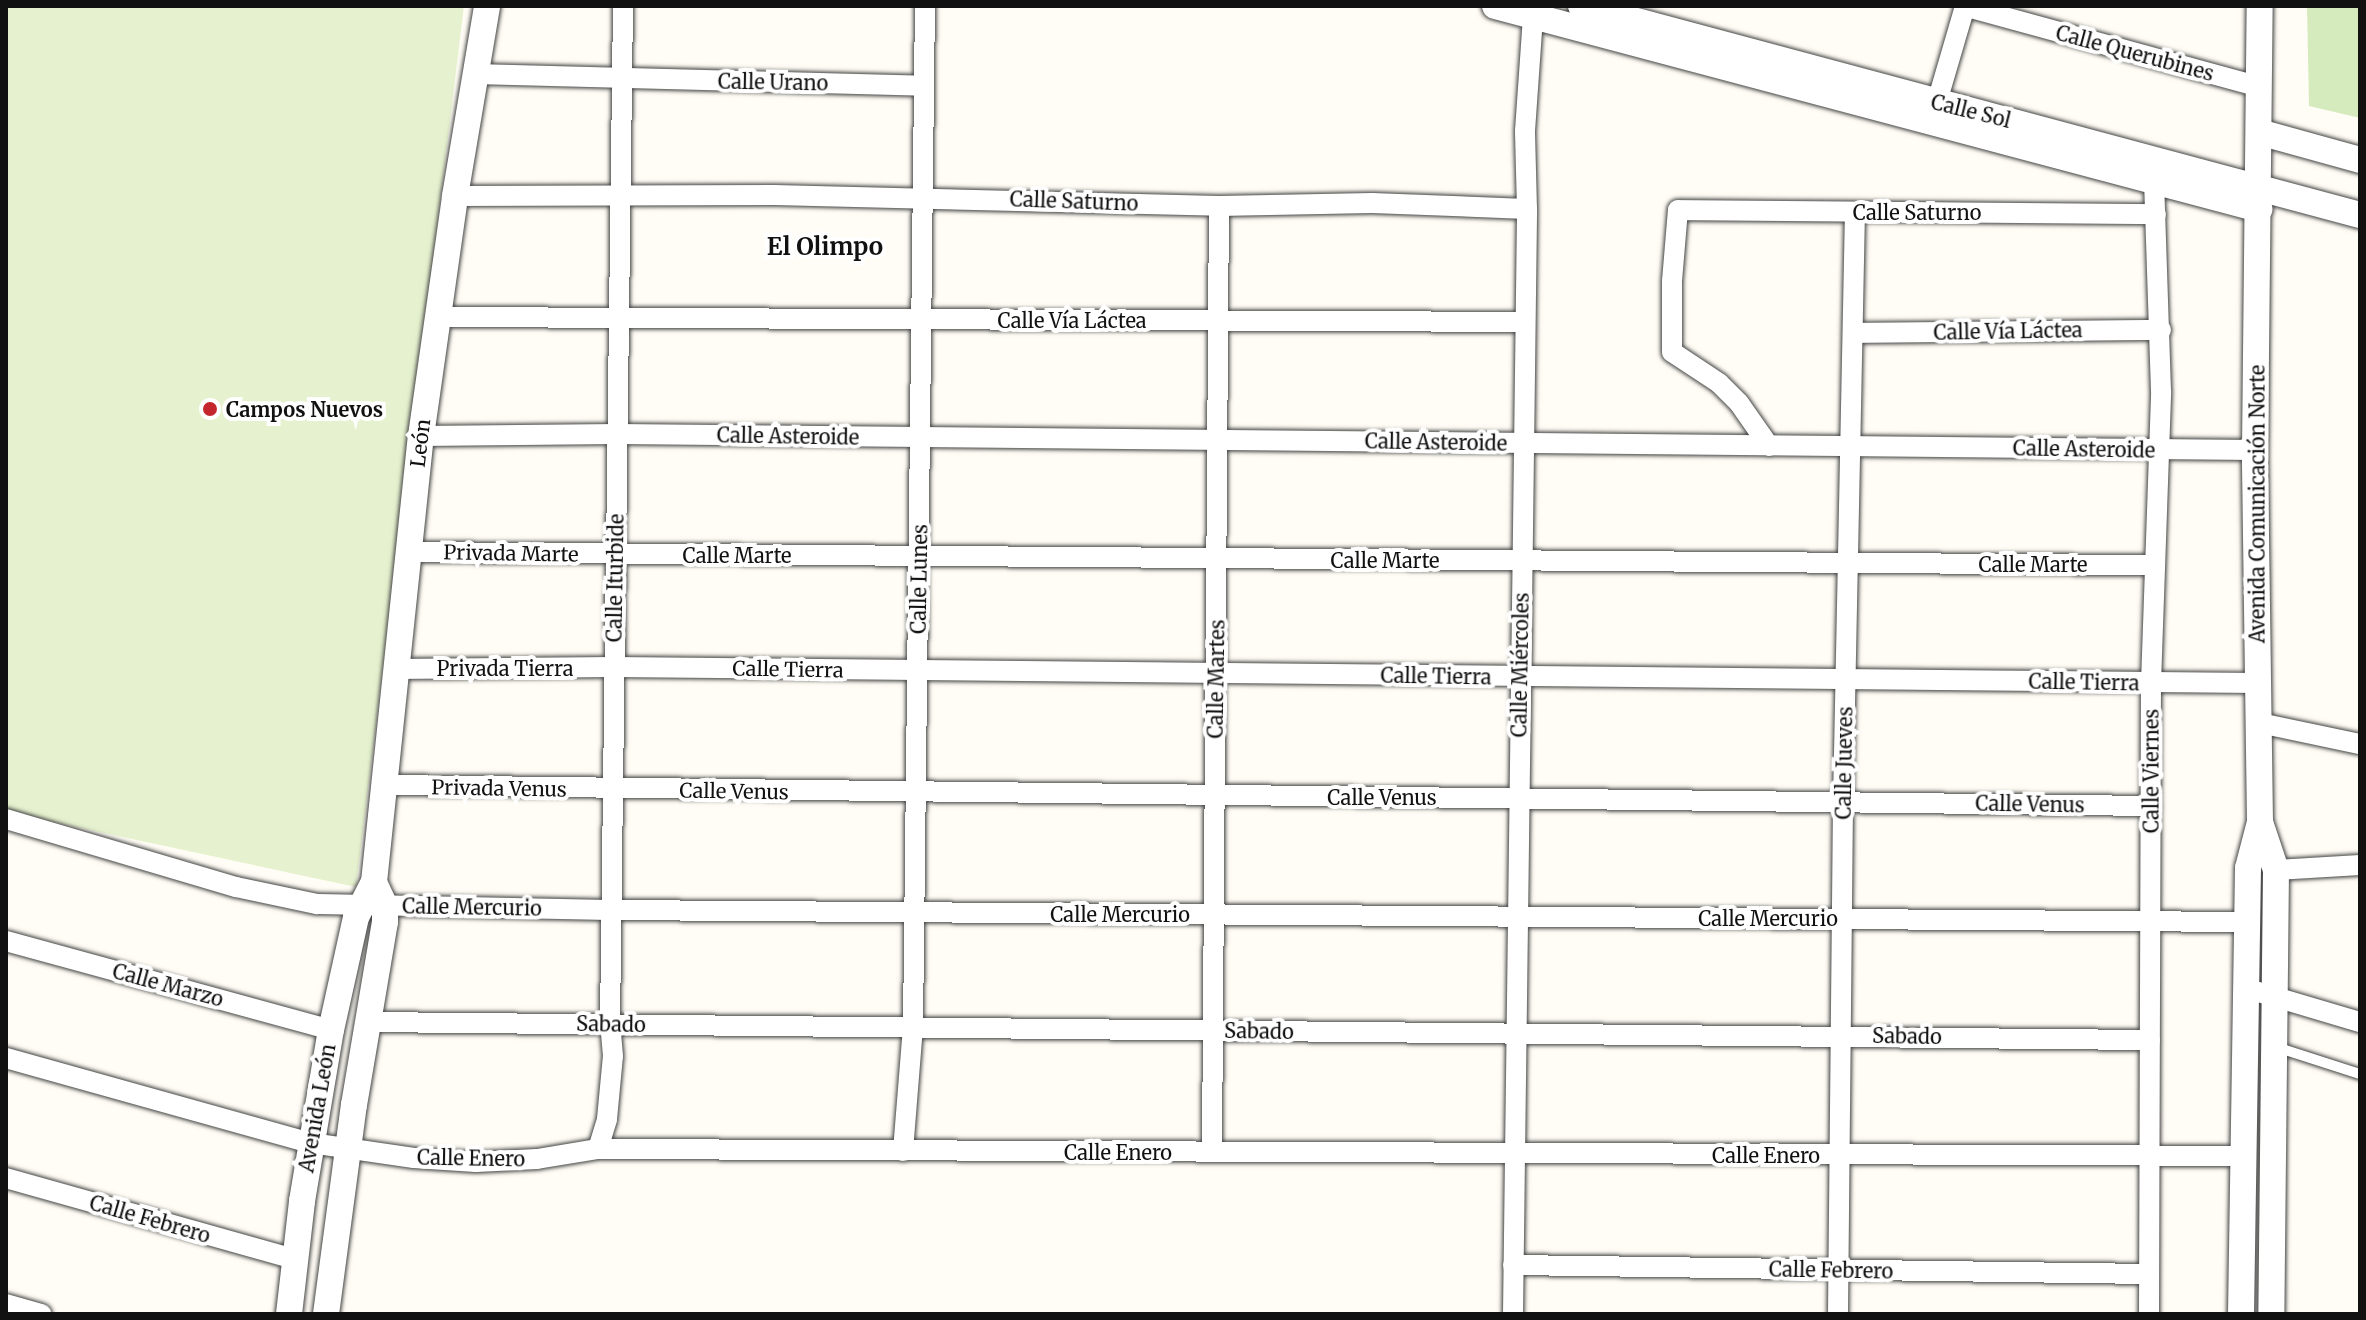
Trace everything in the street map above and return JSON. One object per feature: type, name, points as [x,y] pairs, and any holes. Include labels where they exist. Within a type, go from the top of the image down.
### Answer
[{"type":"street","name":"León","points":[[373,898],[421,436],[455,196],[487,6]]},
{"type":"street","name":"Calle Iturbide","points":[[598,1149],[612,1087],[611,910],[623,6]]},
{"type":"street","name":"Calle Lunes","points":[[903,1151],[913,1027],[925,6]]},
{"type":"street","name":"Calle Sol","points":[[1495,6],[2154,180],[2360,215]]},
{"type":"street","name":"Calle Sol","points":[[1581,6],[1632,13],[2260,198]]},
{"type":"street","name":"Calle Querubines","points":[[1965,6],[2260,87]]},
{"type":"street","points":[[1937,102],[1965,6]]},
{"type":"street","name":"Avenida Comunicación Norte","points":[[2241,1314],[2248,868],[2260,822],[2255,450],[2260,6]]},
{"type":"street","name":"Calle Miércoles","points":[[1513,1314],[1526,93],[1533,16]]},
{"type":"street","name":"Calle Urano","points":[[475,74],[924,86]]},
{"type":"street","points":[[2259,132],[2360,160]]},
{"type":"street","name":"Calle Viernes","points":[[2149,1314],[2151,683],[2161,330],[2154,180]]},
{"type":"street","name":"Calle Saturno","points":[[455,196],[923,197],[1219,206],[1357,203],[1527,209]]},
{"type":"street","name":"Calle Martes","points":[[1212,1152],[1219,206]]},
{"type":"street","name":"Calle Saturno","points":[[1769,446],[1739,403],[1719,383],[1672,352],[1672,281],[1678,210],[2156,214]]},
{"type":"street","name":"Calle Jueves","points":[[1838,1314],[1843,803],[1855,333],[1855,212]]},
{"type":"street","name":"Calle Vía Láctea","points":[[437,317],[1525,322]]},
{"type":"street","name":"Calle Vía Láctea","points":[[1855,333],[2161,330]]},
{"type":"street","name":"Calle Asteroide","points":[[421,436],[617,434],[2255,450]]},
{"type":"street","name":"Privada Marte","points":[[407,552],[615,554]]},
{"type":"street","name":"Calle Marte","points":[[615,554],[2155,565]]},
{"type":"street","name":"Calle Tierra","points":[[614,667],[2257,683]]},
{"type":"street","name":"Privada Tierra","points":[[395,669],[614,667]]},
{"type":"street","points":[[2260,723],[2360,744]]},
{"type":"street","name":"Privada Venus","points":[[385,785],[613,790]]},
{"type":"street","name":"Calle Venus","points":[[613,790],[1518,797],[2151,806]]},
{"type":"street","name":"Calle Mercurio","points":[[6,819],[276,897],[317,904],[373,898],[611,910],[2246,922]]},
{"type":"street","name":"Avenida Comunicación Norte","points":[[2260,822],[2276,870],[2271,1314]]},
{"type":"street","points":[[2276,870],[2360,865]]},
{"type":"street","name":"Avenida León","points":[[326,1314],[368,1022],[373,898]]},
{"type":"street","name":"Avenida León","points":[[289,1314],[311,1143],[331,1030],[373,898]]},
{"type":"street","name":"Calle Marzo","points":[[6,941],[331,1030]]},
{"type":"street","points":[[2245,988],[2360,1022]]},
{"type":"street","name":"Sabado","points":[[368,1022],[2150,1040]]},
{"type":"street","name":"Calle Enero","points":[[6,1058],[311,1143],[414,1158],[476,1162],[537,1159],[598,1149],[2243,1156]]},
{"type":"street","name":"Calle Febrero","points":[[6,1178],[294,1259]]},
{"type":"street","name":"Calle Febrero","points":[[1513,1265],[2149,1274]]},
{"type":"street","points":[[6,1304],[42,1314]]},
{"type":"lane","points":[[2274,1046],[2360,1074]]},
{"type":"green space","name":"Campos Nuevos","points":[[6,6],[464,6],[356,887],[6,812]]},
{"type":"green space","points":[[2307,6],[2360,6],[2360,118],[2309,106]]},
{"type":"place","name":"Campos Nuevos","points":[[210,409]]},
{"type":"district","name":"El Olimpo","points":[[825,247]]}]
